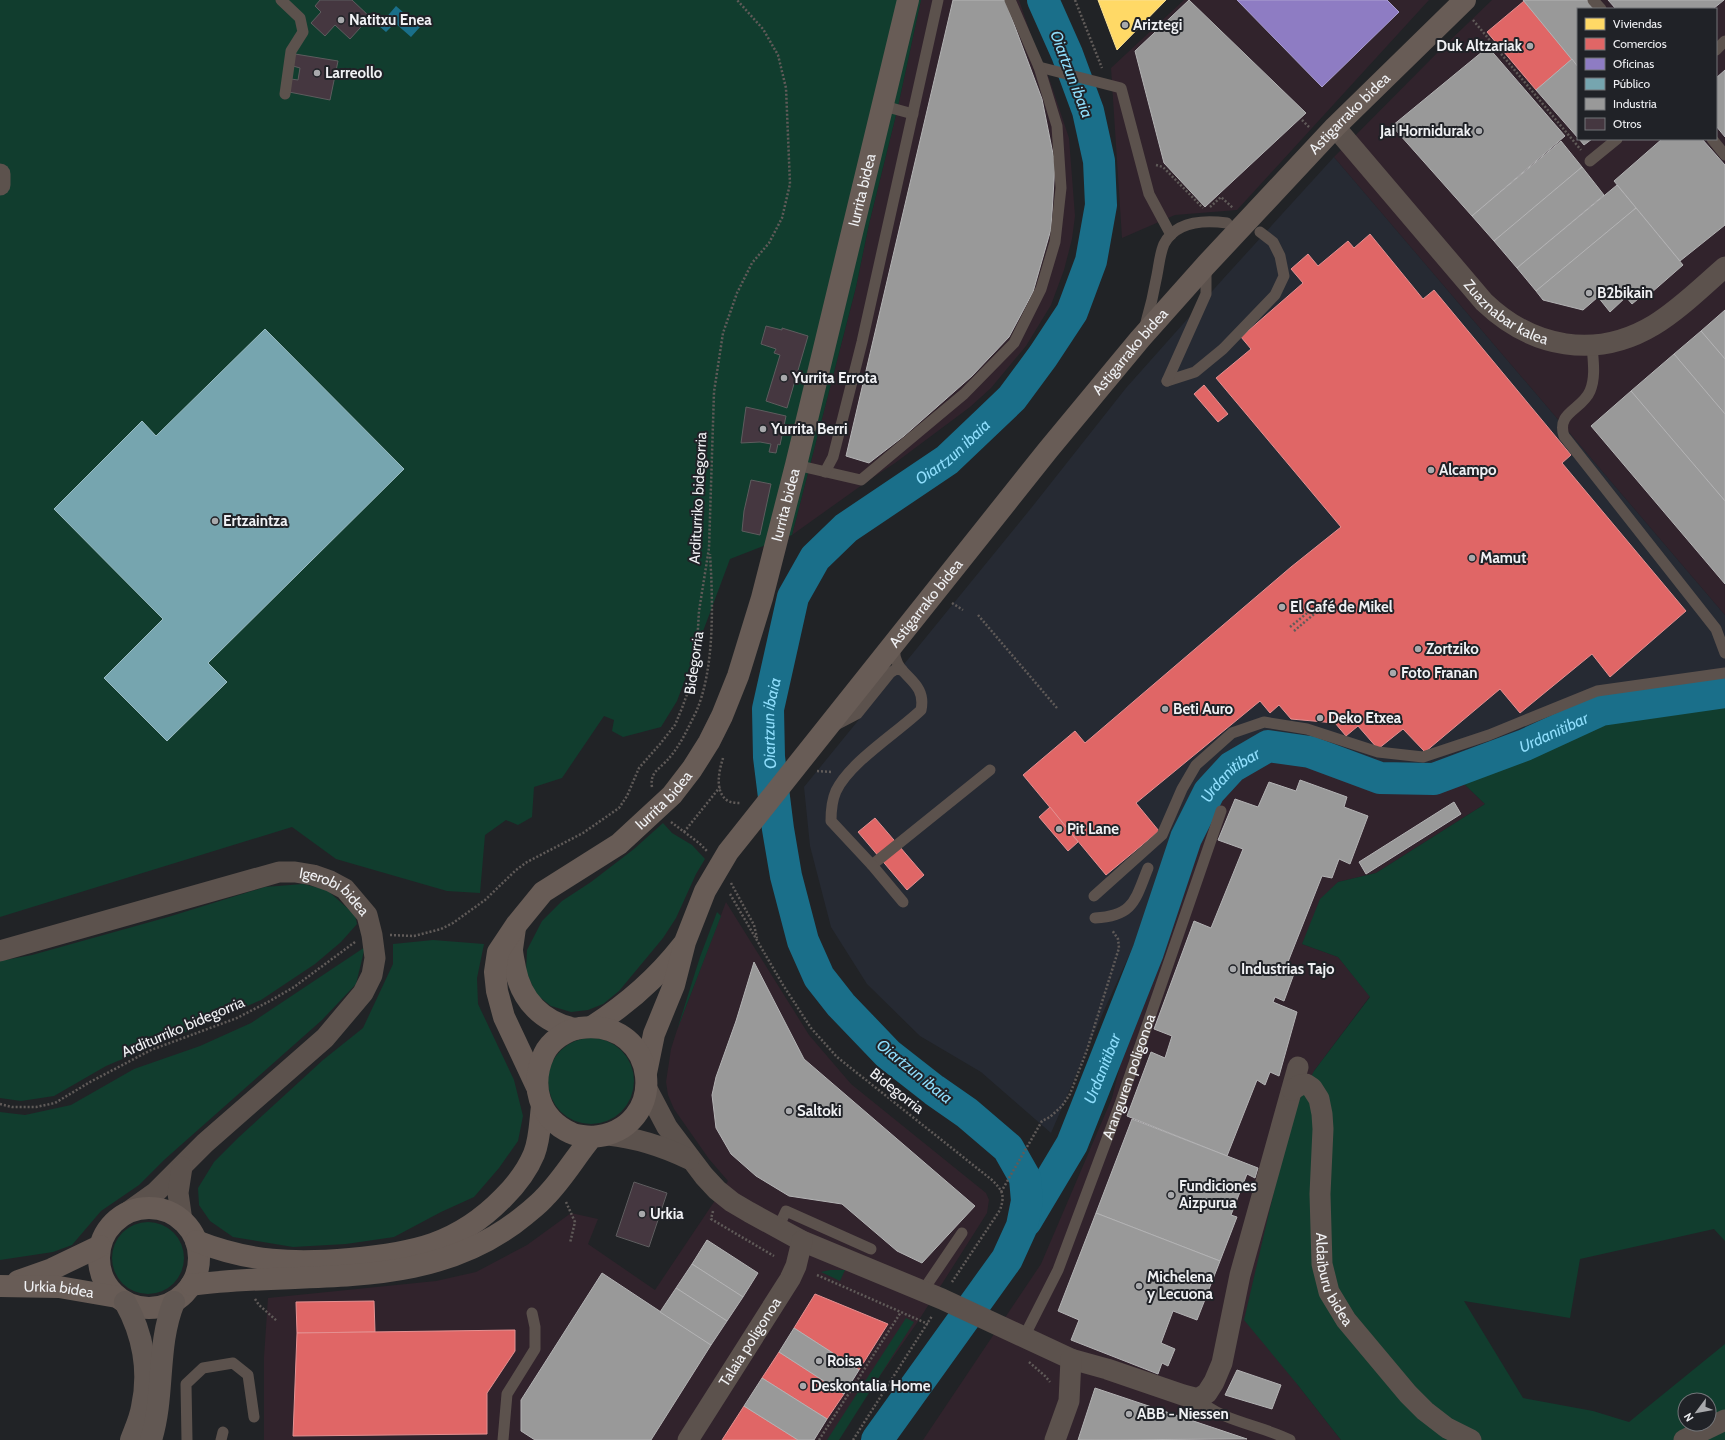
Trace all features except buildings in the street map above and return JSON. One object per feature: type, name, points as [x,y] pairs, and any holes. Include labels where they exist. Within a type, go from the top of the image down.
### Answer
[{"type":"highway","points":[[121,1299],[139,1333],[144,1363],[145,1391],[136,1439]]},
{"type":"highway","points":[[136,1439],[156,1417],[165,1328],[174,1302]]},
{"type":"main road","name":"Iurrita bidea","points":[[536,1085],[504,1017],[497,991],[495,972],[498,952],[516,925],[543,892],[619,844],[656,810],[680,784],[709,742],[722,716],[738,676],[762,598],[884,106],[908,0]]},
{"type":"main road","name":"Astigarrako bidea","points":[[685,942],[716,870],[742,835],[804,768],[825,730],[1048,450],[1140,339],[1206,265],[1335,127],[1467,8]]},
{"type":"main road","points":[[516,925],[512,951],[517,981],[530,1003],[561,1026],[608,1029],[622,1035],[634,1045],[642,1058],[647,1081]]},
{"type":"main road","points":[[685,942],[674,985],[654,1034],[642,1104],[634,1118],[622,1128],[600,1136],[572,1133],[554,1123],[542,1106],[536,1085],[538,1067],[546,1050],[559,1037],[584,1027],[621,1007],[657,975],[685,942]]},
{"type":"main road","points":[[196,1241],[240,1256],[269,1260],[315,1262],[388,1256],[415,1251],[432,1245],[460,1231],[481,1217],[496,1205],[520,1180],[534,1153],[538,1138],[542,1106]]},
{"type":"main road","points":[[191,1285],[220,1281],[375,1274],[423,1266],[472,1250],[507,1229],[545,1198],[600,1136]]},
{"type":"main road","points":[[150,1208],[173,1214],[188,1227],[196,1241],[199,1264],[191,1285],[183,1295],[174,1302],[162,1307],[137,1307],[121,1299],[109,1289],[103,1279],[100,1268],[100,1246],[110,1226],[118,1218],[128,1212],[150,1208]]},
{"type":"main road","name":"Urkia bidea","points":[[1,1285],[52,1269],[100,1246]]},
{"type":"main road","name":"Urkia bidea","points":[[1,1285],[59,1287],[121,1299]]},
{"type":"street","name":"Zuaznabar kalea","points":[[1335,127],[1449,262],[1497,314],[1510,324],[1541,339],[1563,344],[1592,345],[1625,339],[1656,324],[1725,267]]},
{"type":"street","points":[[0,174],[0,185]]},
{"type":"street","name":"Igerobi bidea","points":[[0,951],[278,872],[295,872],[313,875],[330,881],[345,889],[367,915],[372,935],[375,958],[372,975],[363,993],[325,1038],[205,1143],[156,1192],[128,1212]]},
{"type":"street","points":[[647,1081],[667,1127],[691,1160],[717,1190],[732,1202],[802,1241],[943,1300],[996,1326],[1024,1337],[1071,1359],[1107,1369],[1183,1395],[1198,1398],[1207,1392],[1214,1382],[1222,1363],[1240,1274],[1298,1067]]},
{"type":"street","name":"Aldaiburu bidea","points":[[1292,1090],[1300,1085],[1306,1084],[1312,1088],[1319,1099],[1322,1114],[1323,1129],[1320,1194],[1322,1264],[1329,1292],[1346,1320],[1408,1394],[1425,1411],[1447,1428],[1471,1440]]},
{"type":"street","points":[[600,1136],[629,1137],[650,1142],[691,1160]]},
{"type":"street","points":[[182,1167],[178,1193],[182,1221]]},
{"type":"street","name":"Talaia poligonoa","points":[[688,1440],[790,1279],[796,1266],[802,1241]]},
{"type":"street","points":[[1055,1440],[1069,1401],[1071,1359]]},
{"type":"street","points":[[1684,1440],[1725,1420]]},
{"type":"lane","points":[[281,0],[300,18],[303,32],[291,51],[285,94]]},
{"type":"lane","points":[[825,472],[833,457],[862,342],[938,0]]},
{"type":"lane","points":[[796,465],[861,480],[964,394],[1014,343],[1041,289],[1056,242],[1061,188],[1057,126],[1039,67],[1010,0]]},
{"type":"lane","points":[[1593,0],[1600,8]]},
{"type":"lane","points":[[1717,49],[1725,41]]},
{"type":"lane","points":[[1039,67],[1121,88],[1149,194],[1171,235]]},
{"type":"lane","points":[[884,106],[912,114]]},
{"type":"lane","points":[[1590,161],[1616,140]]},
{"type":"lane","points":[[1713,140],[1725,154]]},
{"type":"lane","points":[[1140,339],[1153,295],[1164,245],[1171,235],[1179,229],[1196,222],[1211,220],[1227,223]]},
{"type":"lane","points":[[1206,265],[1206,294],[1167,381],[1195,372],[1223,349],[1275,295],[1284,276],[1280,256],[1273,242],[1260,232]]},
{"type":"lane","points":[[1592,345],[1592,384],[1584,400],[1564,419],[1561,427],[1564,436],[1716,629],[1725,653]]},
{"type":"lane","points":[[895,642],[895,657],[902,670],[918,686],[923,700],[921,710],[847,774],[836,791],[832,805],[831,821],[903,902]]},
{"type":"lane","points":[[825,730],[857,714],[890,672],[896,669],[902,670]]},
{"type":"lane","points":[[1094,896],[1162,835],[1182,789],[1196,764],[1232,733],[1264,722],[1307,729],[1378,752],[1423,757],[1489,735],[1597,691],[1725,673]]},
{"type":"lane","points":[[872,866],[990,770]]},
{"type":"lane","name":"Aranguren poligonoa","points":[[1024,1337],[1058,1270],[1120,1104],[1220,810]]},
{"type":"lane","points":[[1100,918],[1117,915],[1131,906],[1148,868]]},
{"type":"lane","points":[[778,1228],[786,1211],[871,1249]]},
{"type":"lane","points":[[922,1292],[962,1233]]},
{"type":"lane","points":[[503,1440],[507,1394],[535,1349],[532,1313]]},
{"type":"lane","points":[[187,1440],[186,1384],[203,1368],[232,1363],[248,1375],[254,1417]]},
{"type":"lane","points":[[1198,1398],[1208,1408],[1263,1435],[1290,1440]]},
{"type":"path","name":"Arditurriko bidegorria","points":[[386,935],[414,936],[441,928],[453,922],[485,900],[516,870],[527,862],[583,833],[618,808],[628,796],[639,768],[675,725],[682,708],[690,686],[696,652],[699,611],[709,548],[714,392],[723,334],[737,293],[752,262],[769,243],[782,218],[790,184],[786,88],[778,55],[763,29],[737,0]]},
{"type":"path","points":[[1075,0],[1104,84]]},
{"type":"path","points":[[1467,8],[1590,161]]},
{"type":"path","points":[[1221,198],[1234,210]]},
{"type":"path","name":"Bidegorria","points":[[653,791],[651,781],[655,773],[670,757],[681,742],[701,701],[706,680],[712,594],[709,548]]},
{"type":"path","points":[[947,608],[951,602],[963,610]]},
{"type":"path","points":[[1290,627],[1316,605]]},
{"type":"path","points":[[1294,631],[1320,609]]},
{"type":"path","points":[[978,615],[1057,708]]},
{"type":"path","points":[[804,768],[847,774]]},
{"type":"path","points":[[684,832],[720,787]]},
{"type":"path","points":[[668,819],[673,825],[699,843],[707,851]]},
{"type":"path","points":[[728,877],[754,925],[758,941]]},
{"type":"path","name":"Bidegorria","points":[[730,894],[783,985],[811,1028],[837,1057],[992,1180],[1001,1192]]},
{"type":"path","points":[[853,1440],[1000,1210],[1003,1201],[1001,1192],[1042,1121],[1050,1117],[1062,1106],[1070,1094],[1087,1050],[1119,948],[1118,939],[1100,918]]},
{"type":"path","name":"Arditurriko bidegorria","points":[[0,1104],[12,1107],[36,1107],[55,1102],[151,1050],[237,1018],[268,1002],[294,987],[349,945],[358,940]]},
{"type":"path","points":[[565,1200],[575,1222],[570,1243]]},
{"type":"path","points":[[817,1275],[928,1324]]},
{"type":"path","points":[[253,1296],[259,1305],[277,1321]]},
{"type":"path","points":[[819,1440],[900,1312]]},
{"type":"shaded area","points":[[921,0],[1019,0],[1033,41],[1049,78],[1069,138],[1075,216],[1072,239],[1064,270],[1051,305],[1026,346],[991,388],[970,407],[895,463],[792,535],[856,287],[869,224],[897,111]]},
{"type":"shaded area","points":[[1184,0],[1429,0],[1237,210],[1175,215],[1122,238],[1111,68]]},
{"type":"shaded area","points":[[1492,0],[1725,0],[1725,615],[1334,157]]},
{"type":"shaded area","points":[[1334,157],[1725,615],[1725,686],[1646,695],[1596,704],[1450,765],[1420,771],[1396,770],[1294,738],[1267,738],[1248,742],[1232,751],[1207,775],[1194,794],[1143,925],[1051,1133],[981,1072],[920,1036],[867,984],[831,927],[810,846],[804,787],[1032,507],[1126,388]]},
{"type":"shaded area","points":[[1276,756],[1302,762],[1330,774],[1379,788],[1411,794],[1463,783],[1485,804],[1376,873],[1338,882],[1302,944],[1338,957],[1370,996],[1314,1071],[1297,1384],[1341,1440],[923,1440],[1041,1264],[1112,1098],[1128,1034],[1164,929],[1203,821],[1217,792],[1257,760]]},
{"type":"shaded area","points":[[726,902],[809,1035],[851,1084],[986,1193],[989,1200],[987,1213],[917,1323],[835,1440],[264,1440],[264,1357],[268,1298],[436,1281],[476,1272],[527,1245],[571,1213],[598,1219],[588,1244],[655,1290],[728,1181],[709,1159],[674,1109],[668,1095],[666,1082],[671,1049],[677,1030]]},
{"type":"green space","points":[[0,0],[921,0],[897,111],[869,224],[856,287],[792,535],[730,559],[677,701],[661,727],[623,737],[612,731],[614,720],[604,716],[562,778],[534,787],[532,817],[518,825],[506,820],[485,835],[480,893],[447,891],[336,859],[292,827],[0,917]]},
{"type":"green space","points":[[1725,695],[1725,1241],[1714,1229],[1580,1259],[1570,1318],[1464,1301],[1523,1398],[1593,1411],[1629,1422],[1725,1344],[1725,1440],[1341,1440],[1244,1320],[1292,1114],[1314,1071],[1370,997],[1338,957],[1302,944],[1320,899],[1338,882],[1376,873],[1485,804],[1463,783],[1609,718]]},
{"type":"green space","points":[[663,823],[672,833],[692,845],[705,859],[696,874],[676,918],[663,938],[619,991],[603,1004],[588,1010],[571,1012],[551,1006],[536,994],[526,971],[527,950],[542,921],[562,901],[591,882],[634,849]]},
{"type":"green space","points":[[303,884],[327,890],[355,915],[357,924],[341,942],[315,964],[261,1000],[106,1066],[54,1096],[21,1101],[0,1098],[0,961],[32,955],[168,917],[265,887]]},
{"type":"green space","points":[[717,912],[721,916],[677,1030],[700,957]]},
{"type":"green space","points":[[433,940],[484,944],[477,978],[478,1004],[514,1080],[523,1116],[518,1141],[499,1168],[474,1197],[441,1212],[394,1237],[346,1244],[293,1247],[233,1237],[210,1221],[199,1205],[198,1188],[214,1162],[323,1060],[363,1028],[393,964],[393,944]]},
{"type":"green space","points":[[365,947],[356,984],[322,1020],[164,1160],[139,1185],[101,1211],[72,1245],[53,1252],[0,1260],[0,1112],[25,1115],[71,1105],[134,1069],[200,1046],[251,1023]]},
{"type":"green space","points":[[591,1038],[607,1042],[621,1051],[630,1065],[634,1081],[630,1097],[621,1111],[607,1120],[591,1124],[575,1120],[561,1111],[552,1097],[548,1081],[552,1065],[561,1051],[575,1042]]},
{"type":"green space","points":[[141,1222],[155,1222],[162,1224],[174,1232],[182,1244],[184,1258],[182,1272],[174,1284],[162,1292],[155,1294],[141,1294],[134,1292],[122,1284],[114,1272],[112,1265],[112,1251],[114,1244],[122,1232],[134,1224]]},
{"type":"green space","points":[[830,1270],[845,1270],[840,1281],[821,1272]]},
{"type":"green space","points":[[906,1318],[914,1322],[839,1440],[827,1440]]},
{"type":"water","points":[[396,6],[420,27],[411,37],[395,23],[386,32],[379,26]]},
{"type":"waterway","name":"Oiartzun ibaia","points":[[877,1440],[1007,1259],[1022,1226],[1027,1201],[1025,1178],[1008,1148],[967,1113],[934,1090],[888,1054],[841,1005],[819,977],[803,941],[786,876],[778,829],[769,757],[768,709],[793,597],[815,558],[846,528],[947,460],[988,421],[1012,398],[1043,356],[1072,312],[1091,261],[1101,205],[1099,161],[1088,111],[1067,54],[1043,0]]},
{"type":"waterway","name":"Urdanitibar","points":[[1026,1221],[1072,1144],[1148,952],[1186,838],[1209,792],[1232,767],[1268,746],[1310,752],[1380,778],[1434,779],[1525,745],[1601,710],[1725,692]]},
{"type":"place","name":"Natitxu Enea","points":[[341,20]]},
{"type":"place","name":"Ariztegi","points":[[1125,25]]},
{"type":"place","name":"Duk Altzariak","points":[[1530,46]]},
{"type":"place","name":"Larreollo","points":[[317,73]]},
{"type":"place","name":"Jai Hornidurak","points":[[1479,131]]},
{"type":"place","name":"B2bikain","points":[[1589,293]]},
{"type":"place","name":"Yurrita Errota","points":[[784,378]]},
{"type":"place","name":"Yurrita Berri","points":[[763,429]]},
{"type":"place","name":"Alcampo","points":[[1431,470]]},
{"type":"place","name":"Ertzaintza","points":[[215,521]]},
{"type":"place","name":"Mamut","points":[[1472,558]]},
{"type":"place","name":"El Café de Mikel","points":[[1282,607]]},
{"type":"place","name":"Zortziko","points":[[1418,649]]},
{"type":"place","name":"Foto Franan","points":[[1393,673]]},
{"type":"place","name":"Beti Auro","points":[[1165,709]]},
{"type":"place","name":"Deko Etxea","points":[[1320,718]]},
{"type":"place","name":"Pit Lane","points":[[1059,829]]},
{"type":"place","name":"Industrias Tajo","points":[[1233,969]]},
{"type":"place","name":"Saltoki","points":[[789,1111]]},
{"type":"place","name":"Fundiciones Aizpurua","points":[[1171,1195]]},
{"type":"place","name":"Urkia","points":[[642,1214]]},
{"type":"place","name":"Michelena y Lecuona","points":[[1139,1286]]},
{"type":"place","name":"Roisa","points":[[819,1361]]},
{"type":"place","name":"Deskontalia Home","points":[[803,1386]]},
{"type":"place","name":"ABB - Niessen","points":[[1129,1414]]}]
